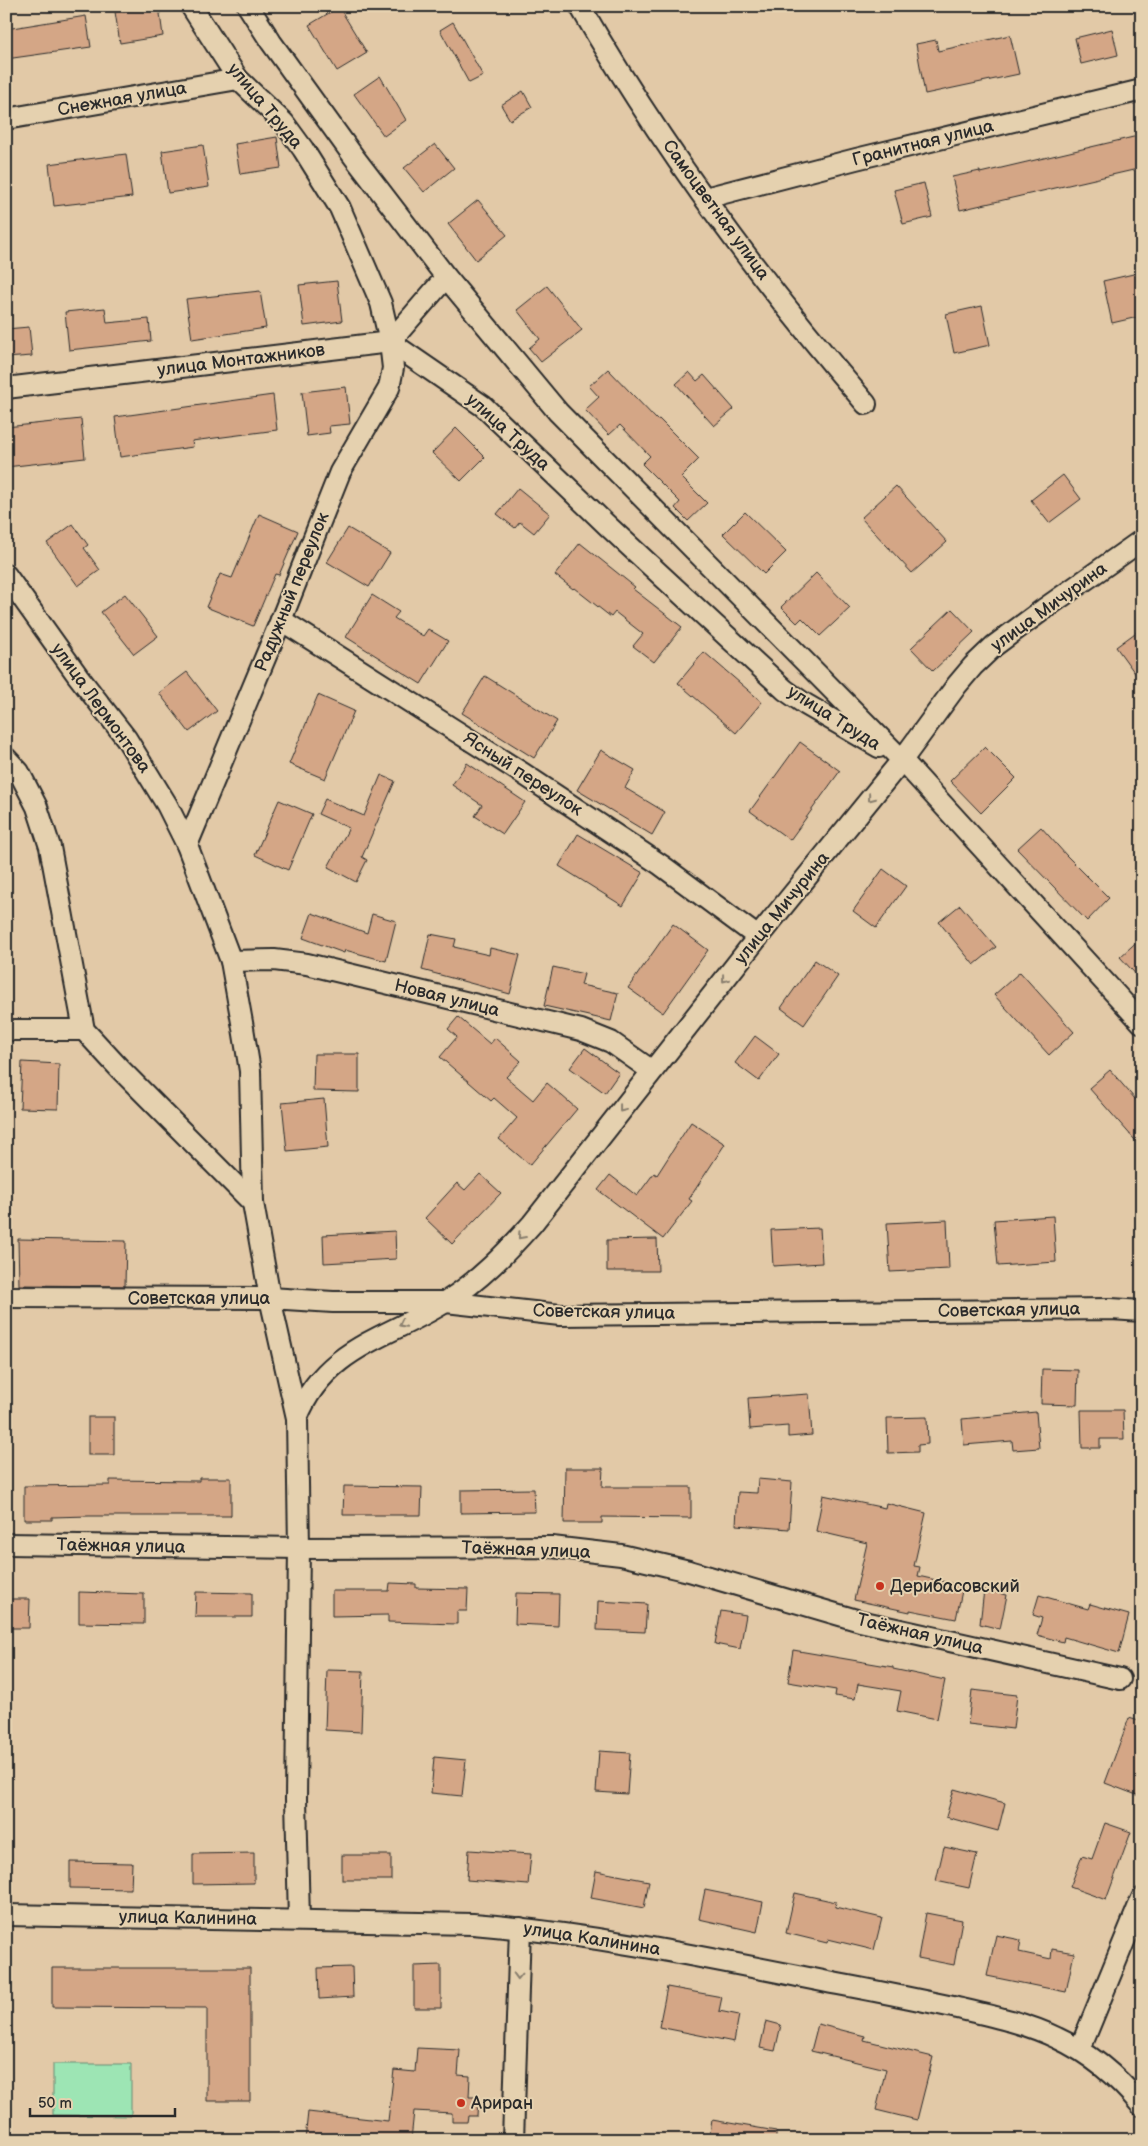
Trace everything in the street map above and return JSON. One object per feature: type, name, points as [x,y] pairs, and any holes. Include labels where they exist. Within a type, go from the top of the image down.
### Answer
[{"type":"street","name":"улица Труда","points":[[191,6],[238,79],[284,123],[303,149],[340,208],[381,303],[390,342],[484,406],[610,528],[785,690],[805,704],[902,760]]},
{"type":"street","name":"улица Труда","points":[[248,6],[271,42],[354,157],[446,277],[558,412],[902,760],[1142,1023]]},
{"type":"street","name":"Самоцветная улица","points":[[580,6],[610,56],[705,198],[759,273],[866,404]]},
{"type":"street","name":"Снежная улица","points":[[6,119],[238,79]]},
{"type":"street","name":"Гранитная улица","points":[[705,198],[856,159],[1142,90]]},
{"type":"street","points":[[390,342],[446,277]]},
{"type":"street","name":"улица Монтажников","points":[[6,388],[390,342]]},
{"type":"street","name":"Радужный переулок","points":[[188,844],[340,472],[389,388],[393,368],[390,342]]},
{"type":"street","name":"улица Мичурина","points":[[297,1418],[304,1399],[316,1382],[332,1366],[364,1344],[446,1302],[479,1278],[532,1224],[758,937],[902,760],[957,684],[994,646],[1142,540]]},
{"type":"street","name":"улица Лермонтова","points":[[6,575],[78,676],[126,738],[167,805],[188,844],[231,961],[250,1071],[253,1203],[270,1298],[297,1418]]},
{"type":"street","name":"Ясный переулок","points":[[281,620],[522,773],[661,866],[758,937]]},
{"type":"street","points":[[6,758],[19,772],[37,807],[50,847],[84,1030],[120,1069],[253,1203]]},
{"type":"street","name":"Новая улица","points":[[231,961],[274,960],[307,964],[582,1030],[611,1042],[652,1071]]},
{"type":"street","points":[[6,1030],[84,1030]]},
{"type":"street","name":"Советская улица","points":[[6,1297],[270,1298],[333,1302],[446,1302],[560,1315],[1091,1309],[1142,1311]]},
{"type":"street","points":[[297,1418],[299,1548],[296,1799],[299,1920]]},
{"type":"street","name":"Таёжная улица","points":[[6,1544],[299,1548],[552,1547],[621,1555],[689,1571],[860,1621],[1120,1679]]},
{"type":"street","points":[[1080,2049],[1142,1898]]},
{"type":"street","name":"улица Калинина","points":[[6,1915],[430,1922],[520,1928],[654,1948],[920,2000],[994,2016],[1032,2027],[1080,2049],[1110,2071],[1142,2106]]},
{"type":"street","points":[[513,2140],[520,1928]]},
{"type":"green space","points":[[53,2064],[131,2064],[131,2116],[53,2115]]},
{"type":"building","points":[[159,6],[163,36],[120,43],[115,12]]},
{"type":"building","points":[[339,7],[367,53],[337,71],[309,25]]},
{"type":"building","points":[[86,16],[91,47],[6,59],[6,29]]},
{"type":"building","points":[[453,22],[483,76],[469,83],[440,30]]},
{"type":"building","points":[[1112,29],[1118,55],[1081,64],[1075,38]]},
{"type":"building","points":[[1010,35],[1019,74],[925,94],[916,44],[936,40],[938,51]]},
{"type":"building","points":[[380,76],[406,120],[384,136],[354,94]]},
{"type":"building","points":[[523,91],[532,107],[510,120],[501,105]]},
{"type":"building","points":[[1142,135],[1142,168],[960,210],[952,177],[980,171],[980,173]]},
{"type":"building","points":[[277,137],[281,168],[240,174],[235,144]]},
{"type":"building","points":[[435,144],[454,168],[424,192],[404,168]]},
{"type":"building","points":[[203,145],[209,187],[168,193],[162,151]]},
{"type":"building","points":[[126,154],[132,197],[54,206],[49,164]]},
{"type":"building","points":[[924,183],[932,217],[903,224],[894,190]]},
{"type":"building","points":[[478,200],[507,235],[476,260],[448,224]]},
{"type":"building","points":[[1142,272],[1142,316],[1112,323],[1103,281]]},
{"type":"building","points":[[337,281],[342,321],[304,326],[299,285]]},
{"type":"building","points":[[547,286],[582,330],[541,362],[529,348],[540,339],[517,310]]},
{"type":"building","points":[[260,291],[266,328],[192,339],[186,299]]},
{"type":"building","points":[[982,306],[990,345],[954,353],[946,314]]},
{"type":"building","points":[[105,308],[107,323],[149,319],[151,341],[69,350],[65,312]]},
{"type":"building","points":[[29,327],[32,356],[6,358],[6,329]]},
{"type":"building","points":[[608,369],[657,420],[659,419],[699,459],[681,477],[707,503],[688,521],[675,508],[680,502],[642,464],[650,456],[620,425],[609,435],[585,410],[599,397],[589,386]]},
{"type":"building","points":[[689,372],[697,381],[704,375],[734,409],[714,426],[676,384]]},
{"type":"building","points":[[346,387],[350,424],[329,426],[330,433],[307,436],[302,392]]},
{"type":"building","points":[[273,395],[277,430],[192,441],[193,447],[120,457],[115,417]]},
{"type":"building","points":[[81,419],[85,458],[6,467],[6,427]]},
{"type":"building","points":[[456,428],[485,457],[461,481],[432,453]]},
{"type":"building","points":[[1063,475],[1081,499],[1049,523],[1031,500]]},
{"type":"building","points":[[896,486],[947,542],[912,573],[861,518]]},
{"type":"building","points":[[518,488],[550,514],[534,533],[520,522],[515,528],[497,514]]},
{"type":"building","points":[[745,512],[786,552],[764,574],[723,534]]},
{"type":"building","points":[[259,514],[298,531],[279,575],[275,574],[253,626],[206,607],[220,574],[232,578]]},
{"type":"building","points":[[73,524],[88,545],[84,548],[100,570],[78,586],[47,543]]},
{"type":"building","points":[[348,528],[390,553],[369,587],[327,562]]},
{"type":"building","points":[[580,543],[635,587],[633,589],[682,627],[654,662],[633,646],[643,634],[615,612],[611,617],[555,575]]},
{"type":"building","points":[[816,573],[850,608],[820,636],[802,618],[797,623],[781,607]]},
{"type":"building","points":[[125,594],[158,636],[134,654],[101,612]]},
{"type":"building","points":[[372,595],[399,612],[394,618],[423,636],[428,629],[448,641],[421,684],[346,637]]},
{"type":"building","points":[[952,609],[974,632],[933,671],[911,648]]},
{"type":"building","points":[[1142,628],[1142,683],[1116,647]]},
{"type":"building","points":[[704,652],[762,702],[736,733],[678,683]]},
{"type":"building","points":[[187,672],[217,711],[189,732],[159,693]]},
{"type":"building","points":[[485,676],[557,721],[534,758],[462,713]]},
{"type":"building","points":[[318,695],[354,711],[325,779],[289,764]]},
{"type":"building","points":[[800,742],[840,771],[790,840],[750,811]]},
{"type":"building","points":[[985,747],[1016,778],[981,813],[950,781]]},
{"type":"building","points":[[601,750],[635,770],[625,788],[665,812],[652,835],[577,790]]},
{"type":"building","points":[[467,763],[525,802],[503,834],[475,816],[482,805],[452,785]]},
{"type":"building","points":[[381,775],[395,781],[362,857],[367,860],[356,882],[328,867],[349,828],[318,814],[325,799],[364,816]]},
{"type":"building","points":[[279,800],[312,814],[288,870],[255,855]]},
{"type":"building","points":[[1041,827],[1109,898],[1087,921],[1017,849]]},
{"type":"building","points":[[578,834],[643,873],[623,906],[559,866]]},
{"type":"building","points":[[883,869],[906,886],[876,928],[853,911]]},
{"type":"building","points":[[960,905],[996,947],[974,965],[939,922]]},
{"type":"building","points":[[312,913],[367,933],[372,914],[396,921],[386,961],[345,950],[344,953],[303,938]]},
{"type":"building","points":[[673,924],[708,950],[663,1013],[628,988]]},
{"type":"building","points":[[430,934],[456,939],[454,947],[489,955],[490,948],[520,955],[510,994],[422,970]]},
{"type":"building","points":[[1142,937],[1142,981],[1120,957]]},
{"type":"building","points":[[815,960],[838,976],[804,1025],[781,1008]]},
{"type":"building","points":[[553,967],[584,974],[581,985],[618,993],[611,1021],[544,1006]]},
{"type":"building","points":[[1020,972],[1074,1032],[1049,1055],[994,995]]},
{"type":"building","points":[[458,1017],[490,1044],[495,1038],[521,1061],[506,1077],[533,1100],[547,1083],[577,1109],[530,1165],[499,1139],[517,1118],[494,1098],[491,1101],[440,1057],[457,1037],[448,1029]]},
{"type":"building","points":[[755,1036],[779,1054],[759,1081],[735,1063]]},
{"type":"building","points":[[585,1048],[619,1073],[605,1093],[570,1068]]},
{"type":"building","points":[[314,1054],[359,1054],[359,1092],[313,1091]]},
{"type":"building","points":[[22,1062],[59,1064],[58,1109],[20,1108]]},
{"type":"building","points":[[1110,1070],[1142,1107],[1142,1148],[1089,1088]]},
{"type":"building","points":[[324,1099],[328,1147],[287,1151],[282,1103]]},
{"type":"building","points":[[691,1122],[725,1144],[689,1199],[692,1201],[663,1239],[598,1190],[610,1175],[637,1196],[654,1173],[657,1175]]},
{"type":"building","points":[[480,1174],[501,1193],[452,1244],[425,1218],[457,1183],[465,1190]]},
{"type":"building","points":[[1053,1216],[1056,1262],[998,1266],[994,1220]]},
{"type":"building","points":[[947,1220],[949,1269],[890,1272],[887,1223]]},
{"type":"building","points":[[820,1228],[822,1263],[773,1266],[771,1230]]},
{"type":"building","points":[[395,1231],[396,1259],[324,1263],[323,1235]]},
{"type":"building","points":[[18,1239],[126,1241],[125,1286],[19,1285]]},
{"type":"building","points":[[657,1239],[658,1271],[607,1271],[607,1240]]},
{"type":"building","points":[[1042,1369],[1078,1370],[1077,1405],[1041,1404]]},
{"type":"building","points":[[809,1394],[812,1435],[788,1437],[788,1426],[750,1429],[748,1398]]},
{"type":"building","points":[[1081,1410],[1123,1410],[1124,1439],[1100,1439],[1100,1448],[1082,1448]]},
{"type":"building","points":[[1036,1412],[1039,1448],[1013,1450],[1012,1441],[964,1445],[962,1419]]},
{"type":"building","points":[[88,1417],[114,1417],[114,1455],[88,1455]]},
{"type":"building","points":[[927,1417],[928,1444],[918,1445],[918,1452],[888,1453],[887,1418]]},
{"type":"building","points":[[565,1468],[603,1468],[602,1487],[691,1487],[691,1518],[602,1517],[602,1523],[564,1523]]},
{"type":"building","points":[[199,1478],[231,1478],[231,1516],[89,1516],[52,1517],[52,1520],[24,1520],[24,1486],[110,1485],[110,1480],[199,1481]]},
{"type":"building","points":[[758,1479],[792,1482],[789,1529],[736,1525],[738,1492],[757,1493]]},
{"type":"building","points":[[344,1486],[422,1487],[421,1515],[343,1515]]},
{"type":"building","points":[[534,1489],[535,1512],[461,1513],[461,1490]]},
{"type":"building","points":[[823,1495],[885,1508],[886,1503],[926,1513],[914,1566],[920,1567],[918,1576],[963,1586],[956,1619],[910,1610],[910,1612],[854,1600],[867,1543],[816,1531]]},
{"type":"building","points":[[390,1583],[416,1584],[416,1588],[468,1589],[467,1611],[457,1611],[457,1624],[388,1622],[388,1615],[332,1616],[332,1591],[389,1591]]},
{"type":"building","points":[[984,1590],[1007,1595],[1000,1629],[980,1624]]},
{"type":"building","points":[[79,1592],[144,1594],[144,1624],[79,1623]]},
{"type":"building","points":[[196,1592],[252,1593],[252,1617],[195,1617]]},
{"type":"building","points":[[516,1593],[559,1594],[558,1626],[515,1624]]},
{"type":"building","points":[[1039,1595],[1088,1609],[1090,1604],[1129,1615],[1119,1653],[1064,1637],[1063,1642],[1037,1635],[1042,1618],[1033,1615]]},
{"type":"building","points":[[6,1599],[30,1599],[29,1628],[6,1628]]},
{"type":"building","points":[[598,1601],[647,1604],[645,1632],[597,1630]]},
{"type":"building","points":[[721,1611],[746,1615],[740,1649],[715,1644]]},
{"type":"building","points":[[793,1650],[893,1667],[893,1669],[945,1680],[937,1719],[897,1711],[901,1691],[858,1684],[855,1699],[835,1696],[836,1690],[788,1682]]},
{"type":"building","points":[[327,1670],[363,1671],[361,1732],[325,1730]]},
{"type":"building","points":[[972,1690],[1017,1695],[1013,1729],[968,1724]]},
{"type":"building","points":[[1129,1718],[1142,1722],[1142,1797],[1105,1783]]},
{"type":"building","points":[[599,1751],[630,1753],[627,1794],[596,1792]]},
{"type":"building","points":[[434,1757],[466,1760],[462,1796],[431,1793]]},
{"type":"building","points":[[954,1789],[1005,1803],[998,1831],[946,1817]]},
{"type":"building","points":[[1105,1823],[1131,1832],[1106,1900],[1070,1887],[1082,1856],[1092,1859]]},
{"type":"building","points":[[944,1847],[977,1854],[969,1888],[936,1881]]},
{"type":"building","points":[[469,1850],[531,1854],[528,1885],[467,1880]]},
{"type":"building","points":[[254,1853],[254,1883],[193,1884],[193,1854]]},
{"type":"building","points":[[342,1855],[391,1855],[391,1880],[342,1880]]},
{"type":"building","points":[[70,1862],[132,1863],[131,1889],[70,1888]]},
{"type":"building","points":[[596,1871],[649,1881],[644,1908],[591,1898]]},
{"type":"building","points":[[705,1890],[763,1902],[757,1932],[699,1919]]},
{"type":"building","points":[[795,1893],[836,1902],[835,1907],[882,1918],[874,1950],[828,1939],[827,1943],[786,1933]]},
{"type":"building","points":[[926,1913],[962,1920],[954,1965],[918,1958]]},
{"type":"building","points":[[996,1935],[1021,1940],[1019,1952],[1051,1959],[1052,1949],[1074,1953],[1066,1992],[987,1976]]},
{"type":"building","points":[[441,1965],[441,2008],[414,2008],[414,1966]]},
{"type":"building","points":[[352,1967],[353,1997],[319,1999],[318,1968]]},
{"type":"building","points":[[52,1968],[250,1968],[250,2101],[207,2101],[207,2008],[52,2007]]},
{"type":"building","points":[[667,1987],[722,1997],[719,2011],[739,2015],[734,2042],[659,2027]]},
{"type":"building","points":[[766,2021],[781,2025],[775,2051],[760,2048]]},
{"type":"building","points":[[818,2024],[865,2036],[864,2040],[933,2057],[917,2120],[876,2110],[886,2069],[811,2051]]},
{"type":"building","points":[[417,2048],[460,2050],[458,2075],[470,2076],[469,2097],[478,2097],[477,2116],[468,2116],[467,2122],[452,2122],[452,2113],[414,2111],[411,2140],[305,2140],[308,2112],[388,2121],[394,2070],[415,2072]]},
{"type":"building","points":[[712,2120],[776,2131],[776,2140],[709,2140]]},
{"type":"place","name":"Дерибасовский","points":[[880,1586]]},
{"type":"place","name":"Ариран","points":[[461,2103]]}]
